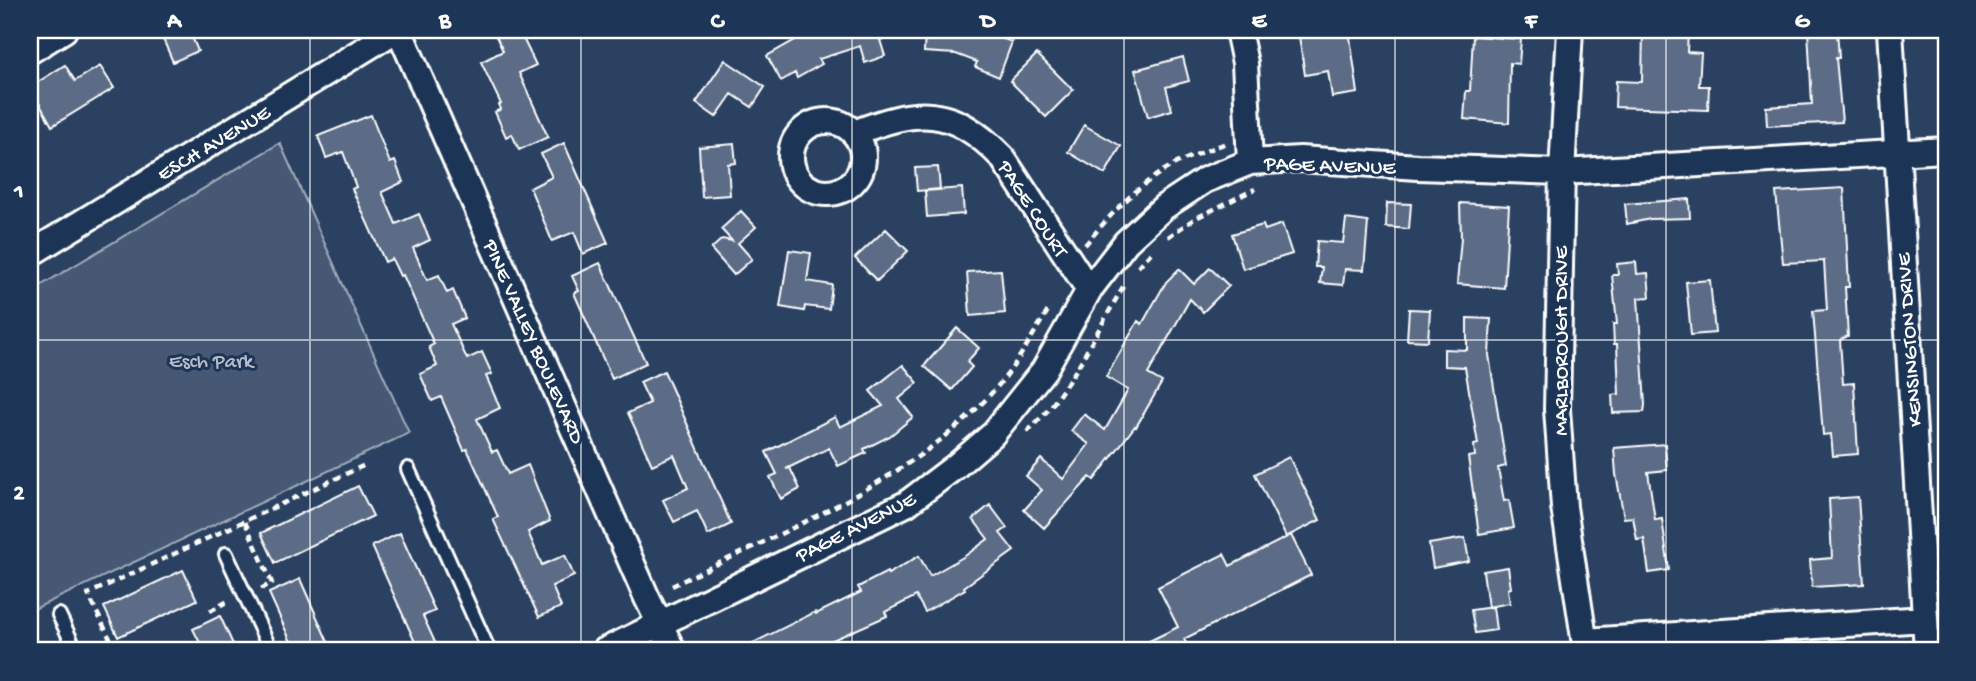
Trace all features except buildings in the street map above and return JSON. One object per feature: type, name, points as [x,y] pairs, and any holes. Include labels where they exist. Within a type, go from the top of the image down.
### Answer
[{"type":"street","points":[[30,51],[64,30]]},
{"type":"street","name":"ESCH AVENUE","points":[[30,254],[397,30]]},
{"type":"street","name":"PINE VALLEY BOULEVARD","points":[[397,30],[673,651]]},
{"type":"street","points":[[1238,30],[1245,63],[1250,162]]},
{"type":"street","name":"MARLBOROUGH DRIVE","points":[[1570,30],[1562,173],[1557,409],[1564,507],[1586,646]]},
{"type":"street","name":"KENSINGTON DRIVE","points":[[1890,30],[1927,651]]},
{"type":"street","name":"PAGE COURT","points":[[854,133],[886,121],[917,114],[946,119],[985,140],[1002,157],[1088,290]]},
{"type":"street","name":"PAGE AVENUE","points":[[604,651],[906,503],[956,467],[992,435],[1044,370],[1088,290],[1126,242],[1164,207],[1205,180],[1250,162],[1300,159],[1562,173],[1946,150]]},
{"type":"street","points":[[1586,646],[1925,619]]},
{"type":"lane","points":[[408,469],[489,651]]},
{"type":"lane","points":[[226,554],[271,651]]},
{"type":"lane","points":[[59,615],[76,651]]},
{"type":"path","points":[[671,586],[836,505],[905,467],[942,439],[1006,376],[1054,301]]},
{"type":"path","points":[[117,651],[88,594],[365,465]]},
{"type":"path","points":[[245,522],[272,583],[254,592]]},
{"type":"path","points":[[210,611],[228,601],[234,614]]},
{"type":"green space","name":"Esch Park","points":[[280,143],[409,433],[30,611],[30,292]]}]
